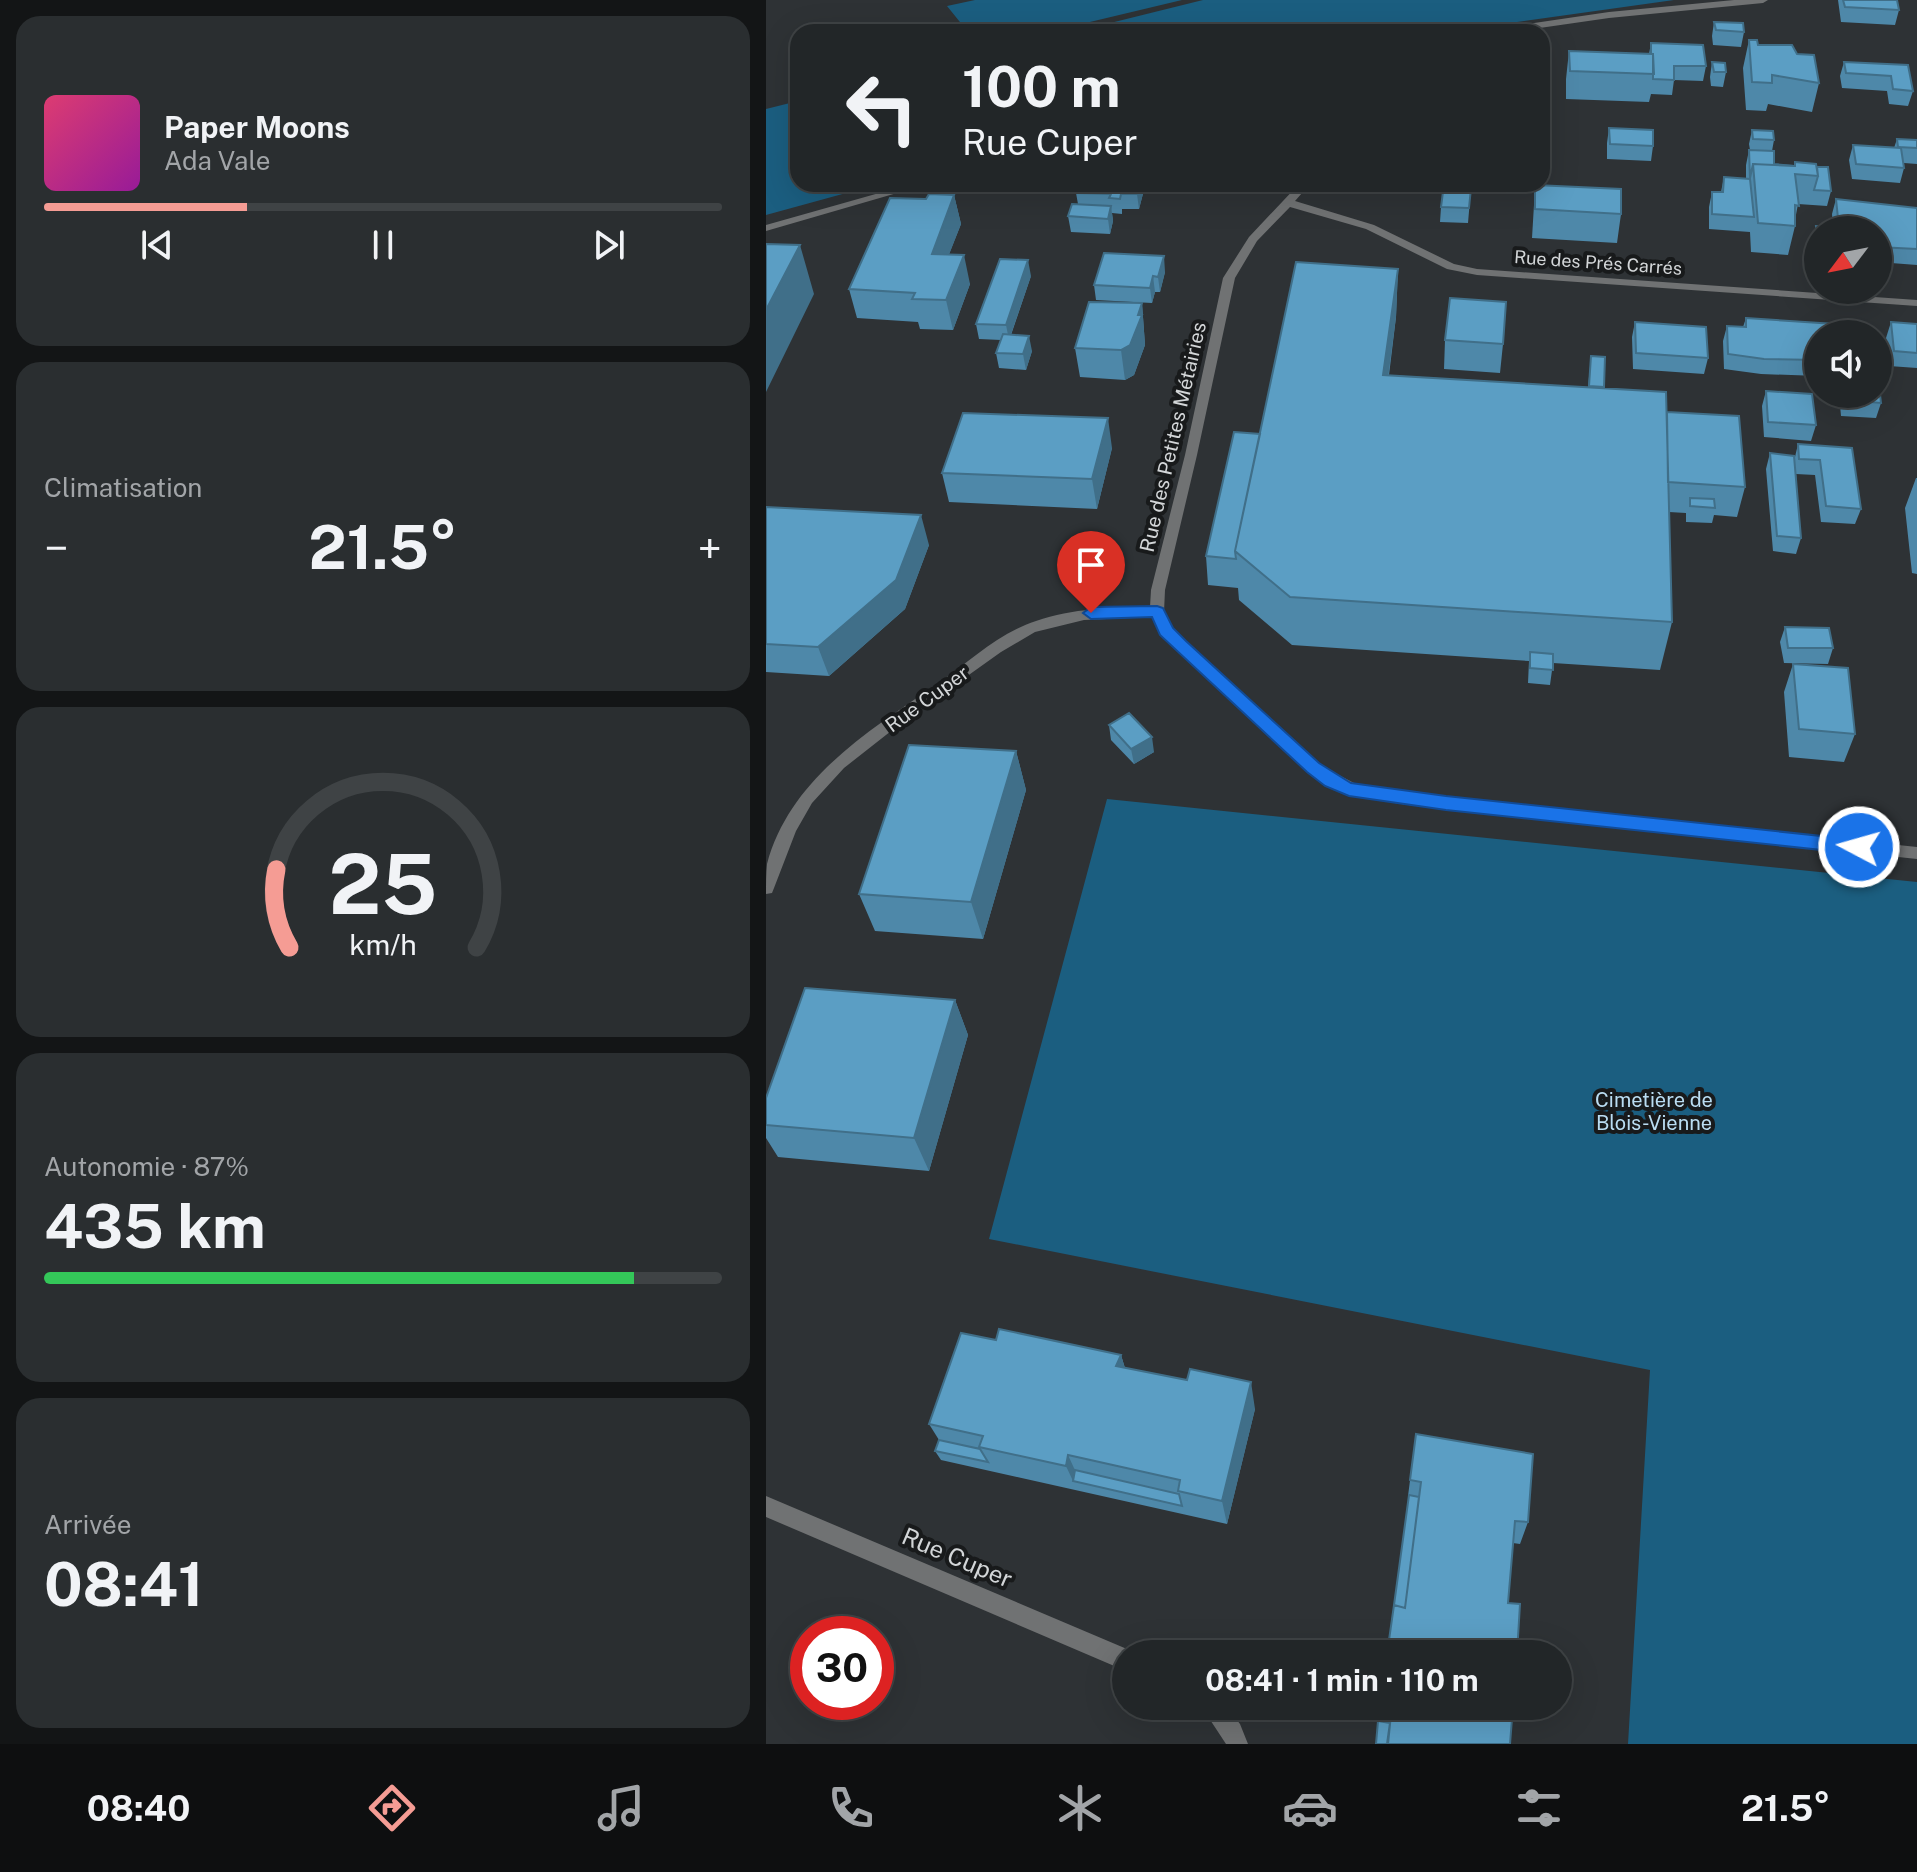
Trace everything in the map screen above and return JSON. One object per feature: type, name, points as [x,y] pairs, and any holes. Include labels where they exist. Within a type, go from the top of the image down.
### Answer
[{"type":"street","points":[[1548,24],[1763,0]]},
{"type":"street","points":[[766,228],[894,192]]},
{"type":"street","name":"Rue des Petites Métairies","points":[[1157,612],[1158,590],[1229,278],[1236,260],[1251,239],[1298,192]]},
{"type":"street","name":"Rue des Prés Carrés","points":[[1289,203],[1361,224],[1442,263],[1477,272],[1917,303]]},
{"type":"street","points":[[1157,612],[1166,631],[1313,768],[1331,782],[1349,789],[1480,807],[1917,853]]},
{"type":"street","name":"Rue Cuper","points":[[766,888],[792,827],[819,785],[861,746],[1011,638],[1039,624],[1091,613],[1157,612]]},
{"type":"street","name":"Rue Cuper","points":[[766,1506],[1112,1654]]},
{"type":"street","points":[[1223,1720],[1237,1744]]},
{"type":"green space","points":[[975,0],[1182,0],[1082,24],[962,24],[947,6]]},
{"type":"green space","points":[[1203,0],[1674,0],[1503,24],[1106,24]]},
{"type":"green space","points":[[790,103],[790,192],[850,192],[766,215],[766,109]]},
{"type":"green space","name":"Cimetière de Blois-Vienne","points":[[1107,799],[1917,882],[1917,1744],[1628,1744],[1650,1370],[989,1239]]},
{"type":"building","points":[[1843,0],[1897,0],[1899,10],[1845,7]]},
{"type":"building","points":[[1714,22],[1743,23],[1744,32],[1716,30]]},
{"type":"building","points":[[1749,40],[1757,40],[1758,45],[1792,45],[1797,54],[1814,55],[1819,83],[1772,75],[1772,83],[1752,82]]},
{"type":"building","points":[[1651,43],[1703,45],[1706,66],[1674,66],[1674,80],[1653,79]]},
{"type":"building","points":[[1569,51],[1653,54],[1654,74],[1570,71]]},
{"type":"building","points":[[1712,62],[1725,63],[1726,72],[1714,72]]},
{"type":"building","points":[[1844,62],[1908,65],[1913,91],[1893,89],[1891,76],[1846,73]]},
{"type":"building","points":[[1609,128],[1653,130],[1653,146],[1610,144]]},
{"type":"building","points":[[1752,130],[1773,131],[1774,140],[1753,139]]},
{"type":"building","points":[[1897,139],[1917,140],[1917,148],[1898,147]]},
{"type":"building","points":[[1853,145],[1901,148],[1904,168],[1856,164]]},
{"type":"building","points":[[1749,150],[1774,151],[1774,164],[1794,166],[1753,164],[1750,178]]},
{"type":"building","points":[[1795,162],[1816,164],[1818,176],[1795,174],[1799,206],[1795,205],[1795,226],[1758,223],[1753,164],[1795,166]]},
{"type":"building","points":[[1817,167],[1828,167],[1831,191],[1814,190]]},
{"type":"building","points":[[1724,177],[1750,179],[1754,217],[1712,214],[1712,192],[1723,192]]},
{"type":"building","points":[[1550,186],[1621,189],[1621,214],[1535,209],[1535,192],[1550,192]]},
{"type":"building","points":[[1138,192],[1121,194],[1120,199],[1109,198],[1111,194],[1076,193]]},
{"type":"building","points":[[1443,192],[1471,192],[1469,208],[1441,207]]},
{"type":"building","points":[[929,194],[954,195],[932,254],[964,255],[946,300],[912,299],[915,293],[849,289],[890,198],[926,199]]},
{"type":"building","points":[[1836,199],[1917,208],[1917,249],[1892,248],[1892,216],[1838,216]]},
{"type":"building","points":[[1072,204],[1111,206],[1108,219],[1068,216]]},
{"type":"building","points":[[766,244],[800,245],[766,310]]},
{"type":"building","points":[[1104,253],[1164,256],[1158,277],[1153,276],[1150,288],[1094,285]]},
{"type":"building","points":[[1000,259],[1028,260],[1006,325],[976,324]]},
{"type":"building","points":[[1296,262],[1398,269],[1383,375],[1666,392],[1672,622],[1290,597],[1235,551]]},
{"type":"building","points":[[1450,298],[1506,302],[1503,344],[1445,340]]},
{"type":"building","points":[[1089,302],[1142,303],[1138,315],[1142,315],[1130,345],[1121,350],[1075,348]]},
{"type":"building","points":[[1746,318],[1804,322],[1804,360],[1728,354],[1727,326],[1746,327]]},
{"type":"building","points":[[1635,322],[1706,327],[1708,358],[1636,353]]},
{"type":"building","points":[[1892,322],[1917,324],[1917,353],[1894,351]]},
{"type":"building","points":[[1003,334],[1029,336],[1023,354],[996,353]]},
{"type":"building","points":[[1591,356],[1605,357],[1604,387],[1589,386]]},
{"type":"building","points":[[1766,391],[1804,393],[1804,408],[1814,408],[1816,425],[1768,422]]},
{"type":"building","points":[[1667,412],[1739,416],[1745,487],[1668,482]]},
{"type":"building","points":[[963,413],[1108,418],[1092,479],[942,473]]},
{"type":"building","points":[[1234,432],[1260,434],[1235,551],[1236,559],[1206,556]]},
{"type":"building","points":[[1798,444],[1852,448],[1861,509],[1826,506],[1820,460],[1799,459]]},
{"type":"building","points":[[1770,453],[1794,456],[1801,538],[1777,536]]},
{"type":"building","points":[[1690,498],[1714,499],[1715,508],[1690,506]]},
{"type":"building","points":[[766,507],[921,515],[896,580],[818,647],[766,644]]},
{"type":"building","points":[[1785,627],[1829,628],[1833,648],[1788,648]]},
{"type":"building","points":[[1530,652],[1553,654],[1553,670],[1530,668]]},
{"type":"building","points":[[1793,664],[1848,668],[1855,734],[1799,729]]},
{"type":"building","points":[[1129,713],[1152,737],[1131,749],[1109,725]]},
{"type":"building","points":[[909,745],[1016,751],[971,902],[859,894]]},
{"type":"building","points":[[805,988],[955,1000],[914,1138],[766,1125],[766,1098]]},
{"type":"building","points":[[999,1329],[1121,1355],[1116,1366],[1187,1380],[1190,1369],[1251,1382],[1222,1501],[1178,1491],[1180,1480],[1068,1455],[1066,1466],[979,1447],[983,1436],[929,1424],[961,1333],[996,1340]]},
{"type":"building","points":[[1416,1434],[1533,1454],[1528,1522],[1515,1521],[1508,1603],[1520,1604],[1518,1640],[1389,1640],[1394,1605],[1405,1608],[1421,1482],[1410,1480]]},
{"type":"building","points":[[939,1440],[980,1449],[988,1462],[935,1451]]},
{"type":"building","points":[[1075,1470],[1179,1494],[1182,1506],[1073,1481]]},
{"type":"building","points":[[1409,1495],[1419,1497],[1405,1608],[1394,1605]]},
{"type":"building","points":[[1390,1720],[1512,1720],[1510,1744],[1388,1744]]},
{"type":"building","points":[[1378,1721],[1390,1723],[1387,1744],[1376,1744]]},
{"type":"route","points":[[1091,613],[1157,612],[1166,631],[1180,645],[1313,768],[1331,782],[1349,789],[1446,803],[1859,847]]}]
